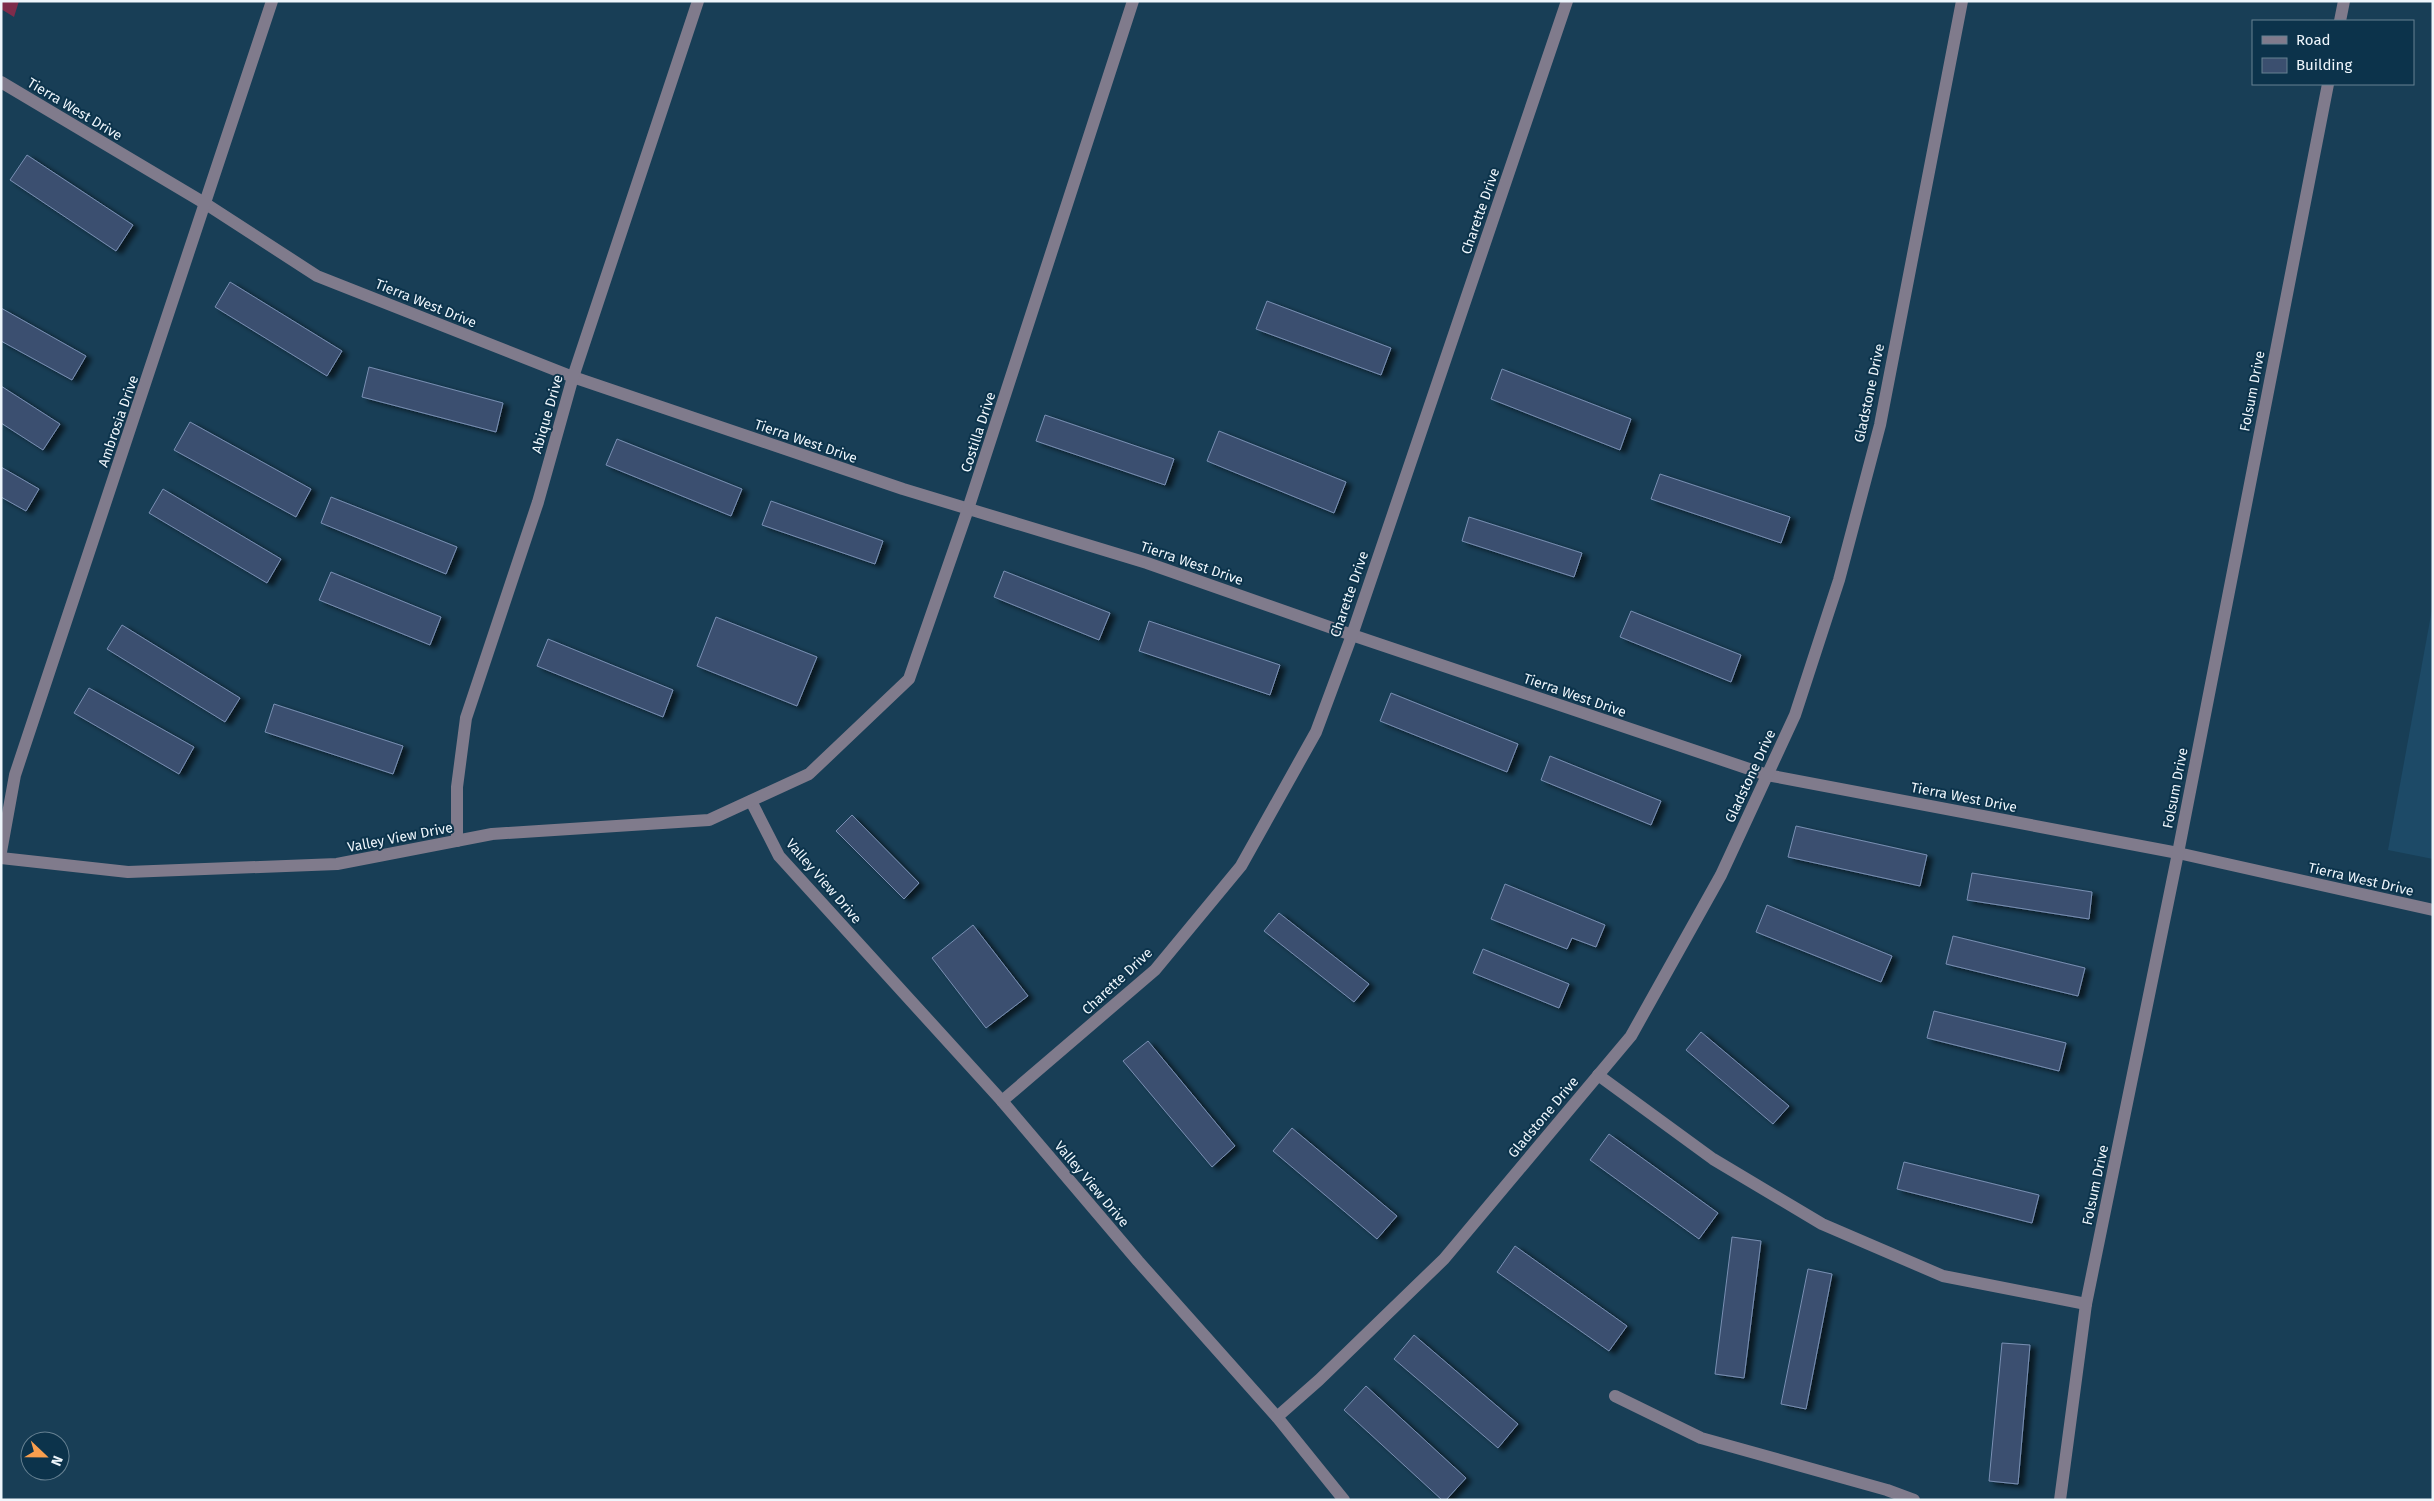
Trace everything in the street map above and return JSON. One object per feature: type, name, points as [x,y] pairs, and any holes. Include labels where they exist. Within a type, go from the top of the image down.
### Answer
[{"type":"street","name":"Ambrosia Drive","points":[[1,852],[15,775],[272,1]]},
{"type":"street","name":"Abique Drive","points":[[457,842],[457,787],[466,718],[538,502],[573,377],[698,1]]},
{"type":"street","name":"Costilla Drive","points":[[751,801],[809,774],[909,679],[968,509],[1133,1]]},
{"type":"street","name":"Charette Drive","points":[[1002,1101],[1155,970],[1241,866],[1316,732],[1352,635],[1567,1]]},
{"type":"street","name":"Gladstone Drive","points":[[1276,1417],[1319,1380],[1444,1259],[1598,1075],[1636,1027],[1721,875],[1795,715],[1839,580],[1880,425],[1962,1]]},
{"type":"street","points":[[2340,20],[2344,1]]},
{"type":"street","name":"Tierra West Drive","points":[[1,82],[206,204],[317,276],[573,377],[903,489],[1147,563],[1352,635],[1767,775],[2178,853],[2433,910]]},
{"type":"street","name":"Folsum Drive","points":[[2060,1500],[2086,1304],[2178,853],[2328,85]]},
{"type":"street","name":"Valley View Drive","points":[[1,858],[128,872],[337,864],[492,834],[709,820],[751,801],[778,856],[1002,1101],[1138,1261],[1276,1417],[1344,1500]]},
{"type":"street","points":[[1598,1075],[1713,1159],[1822,1224],[1943,1276],[2086,1304]]},
{"type":"street","points":[[1615,1396],[1700,1438],[1887,1490],[1914,1500]]},
{"type":"shaded area","points":[[1,1],[19,1],[14,17],[1,9]]},
{"type":"shaded area","points":[[2433,604],[2433,859],[2388,850]]},
{"type":"building","points":[[27,155],[133,225],[116,251],[10,180]]},
{"type":"building","points":[[230,282],[342,351],[327,376],[215,307]]},
{"type":"building","points":[[1267,301],[1391,348],[1381,375],[1256,329]]},
{"type":"building","points":[[1,308],[86,356],[72,380],[1,341]]},
{"type":"building","points":[[369,367],[503,403],[496,432],[362,397]]},
{"type":"building","points":[[1502,369],[1631,419],[1620,450],[1491,399]]},
{"type":"building","points":[[1,386],[60,424],[43,450],[1,423]]},
{"type":"building","points":[[1045,415],[1174,459],[1165,485],[1036,441]]},
{"type":"building","points":[[190,422],[311,489],[296,517],[174,450]]},
{"type":"building","points":[[1219,431],[1346,482],[1334,513],[1207,461]]},
{"type":"building","points":[[617,439],[742,489],[731,516],[606,465]]},
{"type":"building","points":[[1,467],[39,489],[26,511],[1,497]]},
{"type":"building","points":[[1660,474],[1790,517],[1781,543],[1651,499]]},
{"type":"building","points":[[163,489],[281,559],[267,583],[149,513]]},
{"type":"building","points":[[331,497],[457,547],[446,574],[321,523]]},
{"type":"building","points":[[771,501],[883,541],[875,564],[762,525]]},
{"type":"building","points":[[1469,517],[1582,553],[1574,577],[1462,541]]},
{"type":"building","points":[[1004,571],[1110,613],[1099,640],[994,597]]},
{"type":"building","points":[[331,572],[441,617],[430,645],[319,600]]},
{"type":"building","points":[[1631,611],[1741,655],[1731,682],[1620,637]]},
{"type":"building","points":[[716,617],[817,657],[797,706],[697,666]]},
{"type":"building","points":[[1149,621],[1280,665],[1270,695],[1139,651]]},
{"type":"building","points":[[122,625],[240,698],[225,722],[107,649]]},
{"type":"building","points":[[548,639],[673,690],[663,717],[537,666]]},
{"type":"building","points":[[89,688],[194,747],[179,774],[74,713]]},
{"type":"building","points":[[1391,693],[1518,744],[1507,772],[1380,721]]},
{"type":"building","points":[[274,704],[403,746],[393,774],[265,732]]},
{"type":"building","points":[[1550,756],[1661,801],[1651,825],[1541,780]]},
{"type":"building","points":[[852,815],[919,883],[904,899],[836,831]]},
{"type":"building","points":[[1796,826],[1927,855],[1920,886],[1788,857]]},
{"type":"building","points":[[1972,873],[2092,892],[2089,919],[1967,900]]},
{"type":"building","points":[[1505,884],[1605,925],[1596,947],[1572,938],[1567,949],[1491,919]]},
{"type":"building","points":[[1767,905],[1892,956],[1881,982],[1756,932]]},
{"type":"building","points":[[1279,913],[1369,984],[1354,1002],[1264,931]]},
{"type":"building","points":[[973,925],[1028,996],[986,1028],[932,958]]},
{"type":"building","points":[[1953,936],[2085,968],[2078,996],[1946,964]]},
{"type":"building","points":[[1483,949],[1569,984],[1559,1008],[1473,973]]},
{"type":"building","points":[[1934,1011],[2066,1043],[2059,1071],[1927,1038]]},
{"type":"building","points":[[1701,1032],[1789,1106],[1773,1124],[1686,1050]]},
{"type":"building","points":[[1148,1041],[1235,1146],[1212,1167],[1123,1061]]},
{"type":"building","points":[[1292,1128],[1397,1216],[1377,1239],[1273,1151]]},
{"type":"building","points":[[1609,1134],[1718,1213],[1699,1239],[1590,1160]]},
{"type":"building","points":[[1904,1162],[2039,1195],[2032,1223],[1897,1189]]},
{"type":"building","points":[[1732,1237],[1761,1241],[1744,1378],[1715,1374]]},
{"type":"building","points":[[1515,1246],[1627,1326],[1609,1351],[1497,1272]]},
{"type":"building","points":[[1808,1269],[1832,1274],[1806,1409],[1781,1404]]},
{"type":"building","points":[[1414,1335],[1518,1424],[1498,1448],[1394,1359]]},
{"type":"building","points":[[2002,1343],[2030,1345],[2018,1484],[1989,1481]]},
{"type":"building","points":[[1366,1386],[1466,1478],[1446,1500],[1442,1500],[1344,1410]]}]
